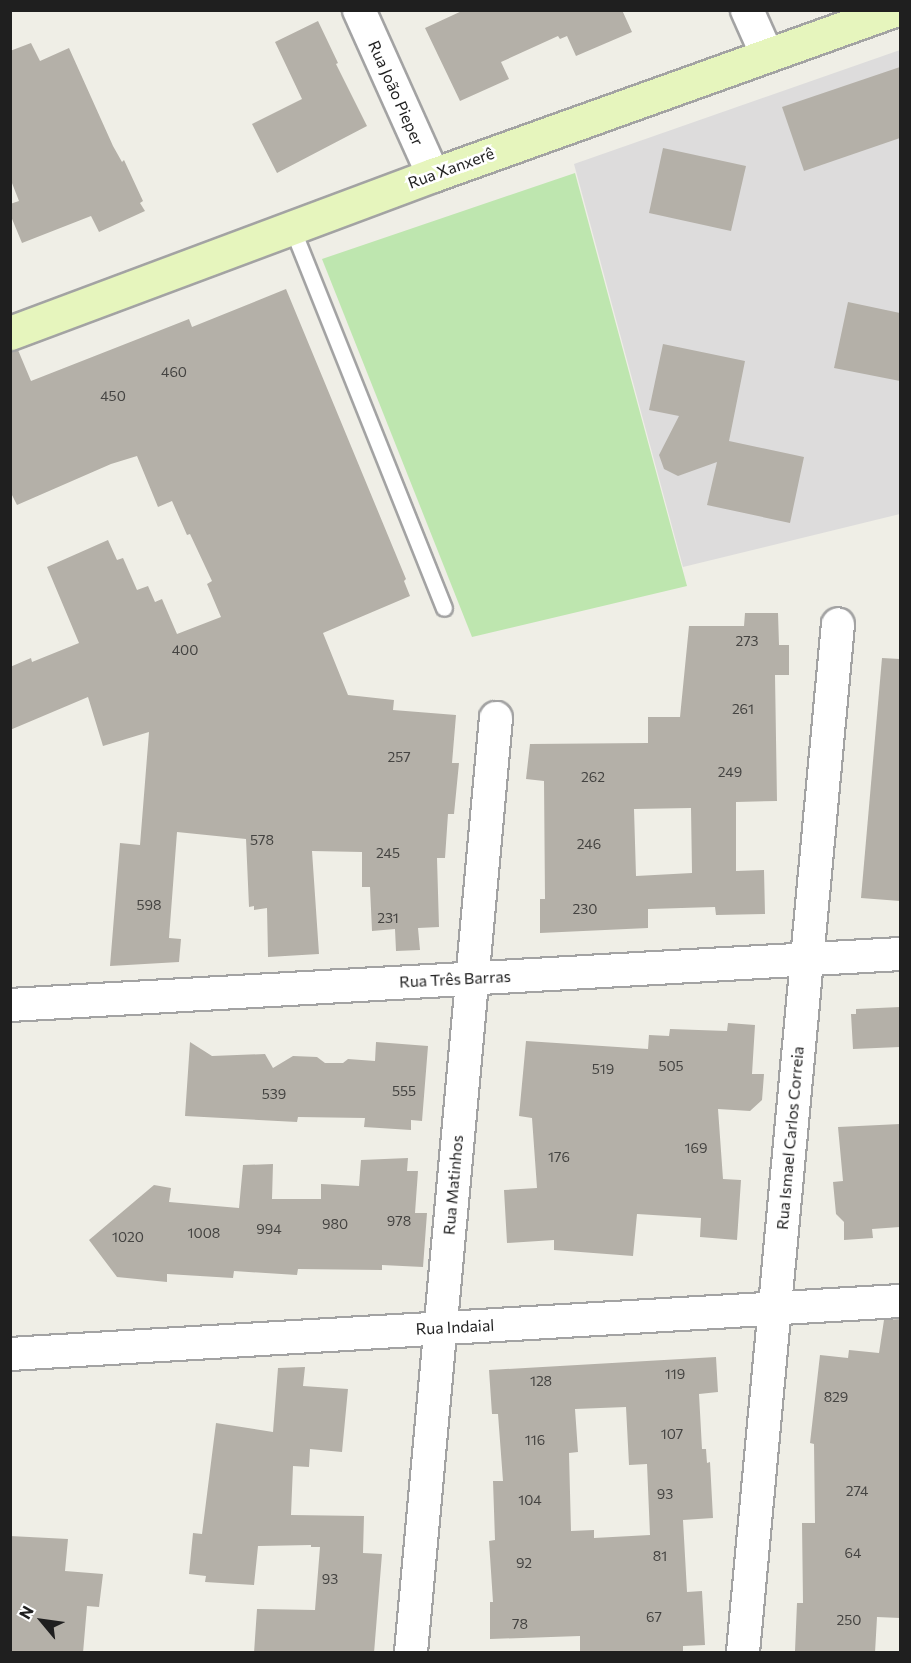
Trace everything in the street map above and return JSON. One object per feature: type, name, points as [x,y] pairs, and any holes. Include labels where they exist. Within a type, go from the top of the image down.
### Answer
[{"type":"street","name":"Rua João Pieper","points":[[358,10],[433,175]]},
{"type":"street","points":[[747,10],[767,55]]},
{"type":"street","name":"Rua Xanxerê","points":[[10,333],[433,175],[894,10]]},
{"type":"street","name":"Rua Ismael Carlos Correia","points":[[743,1653],[838,624]]},
{"type":"street","name":"Rua Matinhos","points":[[411,1653],[496,718]]},
{"type":"street","name":"Rua Três Barras","points":[[10,1005],[900,954]]},
{"type":"street","name":"Rua Indaial","points":[[10,1354],[900,1301]]},
{"type":"lane","points":[[291,228],[444,608]]},
{"type":"shaded area","points":[[900,50],[900,514],[683,567],[574,164]]},
{"type":"green space","points":[[575,173],[687,586],[472,637],[322,259]]},
{"type":"building","points":[[464,10],[622,10],[632,32],[576,56],[567,36],[560,39],[558,36],[501,62],[509,79],[460,101],[425,28]]},
{"type":"building","points":[[318,21],[338,63],[336,64],[367,126],[277,173],[252,124],[302,99],[275,42]]},
{"type":"building","points":[[31,43],[40,61],[69,48],[113,146],[122,162],[124,160],[143,201],[140,203],[145,211],[99,232],[91,216],[22,243],[10,214],[10,204],[19,201],[10,178],[10,51]]},
{"type":"building","points":[[900,67],[900,138],[804,171],[782,107]]},
{"type":"building","points":[[663,148],[746,166],[731,231],[649,213]]},
{"type":"building","points":[[286,289],[406,579],[404,581],[410,596],[323,633],[348,695],[394,700],[393,710],[456,715],[452,763],[459,763],[454,814],[448,814],[445,858],[437,858],[439,927],[418,928],[420,950],[396,951],[395,929],[372,931],[370,887],[362,887],[362,852],[312,851],[319,954],[268,957],[267,908],[254,910],[254,906],[249,907],[246,839],[177,832],[169,938],[181,939],[179,962],[110,966],[120,843],[140,845],[149,732],[103,746],[88,697],[10,730],[10,667],[31,658],[32,662],[79,643],[47,567],[108,540],[117,560],[123,558],[137,590],[148,586],[155,602],[162,599],[177,634],[221,617],[207,584],[212,581],[190,534],[187,535],[172,501],[158,507],[137,456],[111,464],[17,505],[10,491],[10,351],[18,350],[31,381],[189,319],[192,327]]},
{"type":"building","points":[[848,302],[900,313],[900,381],[834,368]]},
{"type":"building","points":[[663,344],[745,361],[729,441],[804,457],[790,523],[707,505],[717,462],[678,476],[664,469],[659,455],[679,416],[649,410]]},
{"type":"building","points":[[745,613],[778,613],[779,645],[789,645],[789,675],[775,675],[777,801],[736,802],[736,871],[764,870],[765,914],[716,915],[715,907],[648,909],[648,928],[540,933],[540,899],[545,899],[544,781],[526,779],[530,744],[648,743],[648,717],[680,717],[689,626],[744,626]],"holes":[[[691,808],[692,873],[636,876],[634,809]]]},
{"type":"building","points":[[882,658],[900,659],[900,901],[861,898]]},
{"type":"building","points":[[900,1007],[900,1047],[853,1049],[851,1014],[856,1014],[856,1009]]},
{"type":"building","points":[[728,1023],[755,1025],[752,1074],[764,1074],[762,1100],[750,1111],[718,1109],[723,1179],[741,1180],[737,1240],[700,1237],[701,1218],[637,1214],[633,1256],[554,1250],[554,1240],[507,1243],[504,1190],[537,1188],[532,1118],[519,1116],[526,1041],[648,1049],[649,1035],[669,1036],[670,1029],[727,1031]]},
{"type":"building","points":[[190,1042],[212,1056],[265,1054],[273,1068],[293,1056],[317,1057],[325,1063],[343,1063],[348,1059],[375,1061],[376,1042],[428,1046],[422,1121],[411,1120],[411,1130],[364,1127],[365,1118],[298,1117],[297,1122],[185,1116]]},
{"type":"building","points":[[900,1124],[900,1227],[872,1229],[873,1238],[844,1240],[844,1222],[836,1214],[833,1182],[843,1181],[838,1127]]},
{"type":"building","points":[[408,1158],[407,1171],[418,1171],[415,1213],[427,1213],[423,1267],[382,1265],[382,1270],[298,1269],[297,1275],[234,1271],[233,1278],[167,1274],[167,1282],[117,1277],[89,1240],[154,1185],[171,1188],[169,1202],[239,1208],[243,1165],[273,1164],[272,1199],[321,1199],[321,1184],[359,1186],[361,1160]]},
{"type":"building","points":[[900,1319],[900,1618],[877,1617],[875,1653],[795,1651],[797,1603],[803,1603],[802,1523],[815,1523],[814,1444],[810,1443],[820,1355],[848,1358],[849,1350],[879,1353],[884,1320]]},
{"type":"building","points":[[716,1357],[718,1392],[699,1394],[702,1449],[706,1449],[707,1463],[710,1462],[713,1518],[683,1520],[687,1592],[702,1591],[705,1645],[683,1646],[683,1653],[580,1653],[580,1636],[490,1639],[490,1602],[493,1602],[489,1541],[495,1540],[493,1481],[503,1481],[498,1414],[492,1414],[489,1370]],"holes":[[[626,1407],[629,1465],[647,1464],[650,1535],[594,1538],[594,1530],[571,1531],[569,1453],[578,1452],[575,1409]]]},
{"type":"building","points":[[305,1367],[303,1386],[348,1389],[342,1452],[310,1449],[309,1467],[293,1466],[291,1515],[364,1516],[363,1553],[382,1554],[374,1653],[254,1653],[257,1609],[315,1610],[320,1547],[311,1547],[311,1545],[258,1546],[254,1585],[205,1582],[206,1576],[189,1574],[193,1533],[202,1534],[216,1423],[273,1432],[278,1368]]},
{"type":"building","points":[[10,1536],[68,1539],[65,1571],[103,1574],[99,1607],[87,1606],[83,1653],[10,1653]]}]
